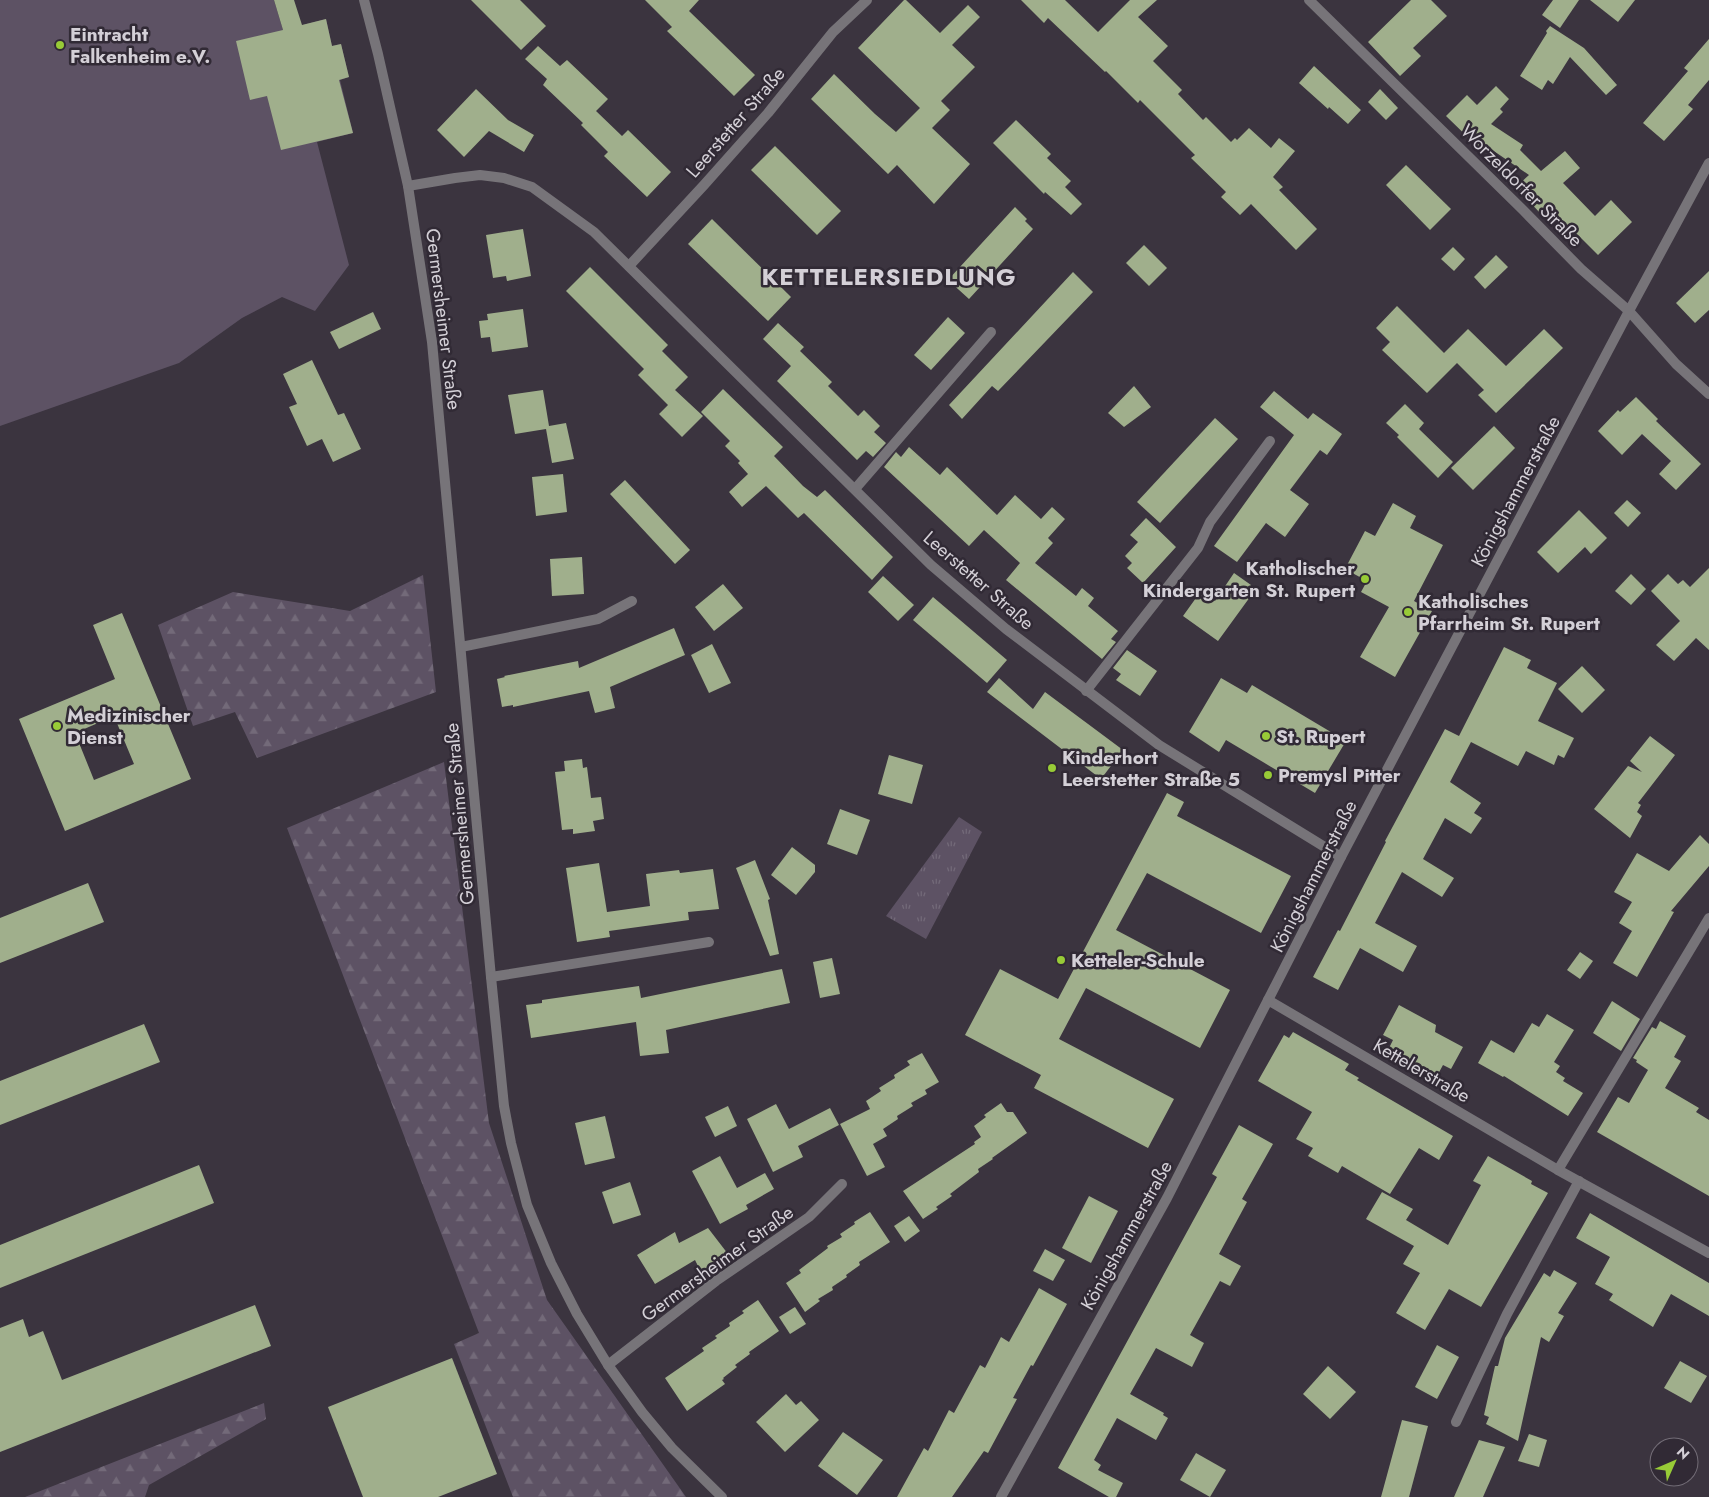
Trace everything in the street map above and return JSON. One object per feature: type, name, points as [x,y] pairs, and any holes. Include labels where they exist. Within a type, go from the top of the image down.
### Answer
[{"type":"street","name":"Germersheimer Straße","points":[[364,0],[408,186],[432,342],[504,1106],[527,1206],[551,1263],[576,1314],[608,1365],[642,1412],[672,1448],[722,1497]]},
{"type":"street","name":"Leerstetter Straße","points":[[629,266],[768,113],[833,32],[867,0]]},
{"type":"street","name":"Worzeldorfer Straße","points":[[1309,0],[1581,269],[1629,310],[1676,364],[1709,394]]},
{"type":"street","name":"Königshammerstraße","points":[[1001,1497],[1167,1198],[1341,857],[1629,310],[1709,163]]},
{"type":"street","name":"Leerstetter Straße","points":[[408,186],[480,175],[504,178],[532,187],[594,232],[931,565],[1006,629],[1159,746],[1341,857]]},
{"type":"street","points":[[855,489],[991,332]]},
{"type":"street","points":[[1086,690],[1198,548],[1210,522],[1270,441]]},
{"type":"street","points":[[461,647],[598,619],[632,601]]},
{"type":"street","points":[[1558,1170],[1709,918]]},
{"type":"street","points":[[491,977],[709,942]]},
{"type":"street","name":"Kettelerstraße","points":[[1268,1000],[1558,1170],[1709,1253]]},
{"type":"street","points":[[1456,1422],[1507,1314],[1579,1181]]},
{"type":"street","name":"Germersheimer Straße","points":[[608,1365],[716,1280],[809,1217],[842,1184]]},
{"type":"green space","points":[[0,0],[274,0],[283,30],[326,19],[332,46],[341,44],[349,77],[340,80],[353,133],[317,142],[349,265],[315,311],[282,297],[242,318],[179,363],[0,426]]},
{"type":"green space","points":[[423,575],[436,692],[257,758],[235,712],[193,726],[158,625],[233,592],[350,611]]},
{"type":"green space","points":[[444,762],[489,1123],[547,1300],[686,1497],[513,1497],[454,1344],[479,1333],[287,828]]},
{"type":"green space","points":[[959,817],[982,832],[926,939],[886,916]]},
{"type":"green space","points":[[264,1403],[266,1419],[149,1485],[145,1497],[25,1497]]},
{"type":"building","points":[[274,0],[294,0],[302,25],[326,19],[332,46],[341,44],[349,77],[339,80],[353,133],[281,150],[267,96],[250,100],[236,41],[283,30]]},
{"type":"building","points":[[471,0],[520,0],[546,26],[521,50]]},
{"type":"building","points":[[645,0],[699,0],[689,11],[755,75],[734,96],[667,31],[672,27]]},
{"type":"building","points":[[904,0],[940,33],[968,5],[980,17],[952,45],[975,67],[941,101],[950,110],[932,128],[970,164],[934,204],[897,165],[888,174],[811,99],[834,74],[896,132],[920,108],[858,48]]},
{"type":"building","points":[[1021,0],[1065,0],[1098,32],[1130,0],[1157,0],[1138,17],[1168,46],[1153,61],[1182,90],[1178,94],[1203,120],[1206,117],[1231,142],[1235,138],[1237,140],[1249,128],[1271,148],[1279,138],[1295,151],[1273,177],[1283,187],[1279,190],[1317,229],[1296,250],[1251,204],[1240,215],[1221,197],[1226,192],[1191,158],[1195,155],[1140,100],[1138,103],[1048,18],[1044,23]]},
{"type":"building","points":[[1411,0],[1431,0],[1447,16],[1413,48],[1421,56],[1400,76],[1368,42]]},
{"type":"building","points":[[1553,0],[1579,0],[1560,28],[1542,15]]},
{"type":"building","points":[[1590,0],[1635,0],[1618,22]]},
{"type":"building","points":[[1550,26],[1584,48],[1617,85],[1606,95],[1570,57],[1553,84],[1548,80],[1542,90],[1520,76]]},
{"type":"building","points":[[1709,39],[1709,80],[1688,105],[1693,109],[1664,141],[1643,123],[1688,71],[1684,68]]},
{"type":"building","points":[[538,46],[560,66],[567,60],[608,99],[596,111],[622,136],[628,130],[671,172],[647,197],[604,156],[608,152],[581,125],[583,123],[543,85],[547,79],[525,59]]},
{"type":"building","points":[[1314,66],[1361,110],[1348,124],[1299,83]]},
{"type":"building","points":[[1496,86],[1509,99],[1500,109],[1503,112],[1491,124],[1523,145],[1520,150],[1541,171],[1565,151],[1580,168],[1563,183],[1595,216],[1611,200],[1632,222],[1598,255],[1572,229],[1568,234],[1544,209],[1540,213],[1516,187],[1529,175],[1485,145],[1481,150],[1446,116],[1467,95],[1477,105]]},
{"type":"building","points":[[476,89],[508,120],[534,135],[524,152],[489,131],[464,157],[437,130]]},
{"type":"building","points":[[1380,89],[1398,108],[1386,120],[1368,102]]},
{"type":"building","points":[[1016,120],[1051,154],[1047,158],[1071,181],[1065,187],[1082,204],[1071,215],[1045,192],[1044,194],[993,143]]},
{"type":"building","points":[[775,146],[841,211],[817,235],[751,170]]},
{"type":"building","points":[[1406,165],[1451,209],[1430,230],[1386,185]]},
{"type":"building","points":[[1015,207],[1027,219],[1025,221],[1033,229],[969,299],[948,280]]},
{"type":"building","points":[[712,219],[791,297],[768,321],[688,244]]},
{"type":"building","points":[[523,229],[531,276],[507,281],[506,276],[493,278],[486,235]]},
{"type":"building","points":[[1144,245],[1167,268],[1149,286],[1126,263]]},
{"type":"building","points":[[1453,247],[1465,259],[1454,271],[1441,259]]},
{"type":"building","points":[[1496,255],[1508,267],[1485,289],[1474,277]]},
{"type":"building","points":[[590,267],[668,345],[662,351],[688,377],[675,390],[703,416],[682,437],[659,414],[668,405],[638,375],[644,369],[566,291]]},
{"type":"building","points":[[1709,271],[1709,310],[1695,323],[1676,303]]},
{"type":"building","points":[[1073,272],[1093,292],[998,391],[992,386],[962,419],[949,405]]},
{"type":"building","points":[[1397,306],[1444,353],[1468,329],[1506,366],[1544,329],[1563,348],[1496,413],[1478,395],[1484,390],[1457,363],[1427,393],[1382,350],[1390,342],[1376,328]]},
{"type":"building","points":[[523,309],[528,347],[492,352],[490,337],[481,338],[479,321],[488,320],[487,314]]},
{"type":"building","points":[[373,312],[381,329],[339,349],[330,332]]},
{"type":"building","points":[[948,317],[965,333],[931,370],[914,355]]},
{"type":"building","points":[[778,323],[804,347],[800,351],[832,382],[828,386],[858,416],[864,410],[880,426],[874,432],[886,443],[873,457],[866,451],[857,460],[777,381],[791,366],[763,339]]},
{"type":"building","points":[[312,360],[338,415],[344,413],[361,449],[333,462],[322,439],[307,446],[289,407],[297,404],[283,374]]},
{"type":"building","points":[[1134,386],[1151,407],[1124,427],[1108,413]]},
{"type":"building","points":[[723,389],[783,447],[774,456],[803,486],[817,497],[825,490],[893,557],[872,580],[804,513],[798,518],[766,486],[742,507],[729,492],[748,474],[738,463],[740,461],[725,446],[730,441],[701,412]]},
{"type":"building","points":[[543,390],[549,426],[566,423],[574,459],[552,463],[546,429],[515,434],[508,395]]},
{"type":"building","points":[[1274,391],[1308,419],[1313,413],[1342,434],[1327,455],[1320,450],[1290,490],[1309,504],[1285,537],[1266,523],[1237,562],[1214,546],[1294,435],[1260,407]]},
{"type":"building","points":[[1636,397],[1658,419],[1656,421],[1701,464],[1676,490],[1659,474],[1671,461],[1642,434],[1622,455],[1598,431],[1618,410],[1620,412]]},
{"type":"building","points":[[1405,404],[1424,423],[1419,429],[1453,462],[1438,478],[1397,437],[1399,435],[1386,423]]},
{"type":"building","points":[[1215,418],[1238,439],[1160,523],[1137,502]]},
{"type":"building","points":[[1494,426],[1515,448],[1473,490],[1451,468]]},
{"type":"building","points":[[909,447],[940,475],[947,467],[997,515],[1015,495],[1041,519],[1052,507],[1065,519],[1048,538],[1053,543],[1035,563],[1076,596],[1082,588],[1094,598],[1088,606],[1118,631],[1111,639],[1116,642],[1102,659],[1006,580],[1020,563],[984,530],[969,546],[884,467],[896,452],[901,457]]},
{"type":"building","points":[[563,474],[567,512],[536,516],[532,477]]},
{"type":"building","points":[[625,480],[690,550],[675,564],[610,494]]},
{"type":"building","points":[[1627,500],[1641,513],[1628,527],[1614,513]]},
{"type":"building","points":[[1393,503],[1416,516],[1410,528],[1443,545],[1414,601],[1432,611],[1395,677],[1360,657],[1389,607],[1361,592],[1367,581],[1345,569],[1365,531],[1375,536]]},
{"type":"building","points":[[1579,510],[1607,538],[1591,554],[1585,547],[1558,573],[1537,552]]},
{"type":"building","points":[[1146,518],[1176,547],[1143,583],[1127,568],[1132,563],[1125,556],[1138,542],[1130,535]]},
{"type":"building","points":[[582,557],[584,594],[552,596],[550,559]]},
{"type":"building","points":[[1709,568],[1709,650],[1696,638],[1674,661],[1656,645],[1680,621],[1651,591],[1668,574],[1678,584],[1683,580],[1690,587]]},
{"type":"building","points":[[1234,573],[1251,585],[1245,594],[1250,597],[1218,641],[1183,616],[1201,591],[1215,601]]},
{"type":"building","points":[[1631,574],[1646,589],[1631,605],[1615,591]]},
{"type":"building","points":[[883,576],[914,605],[898,621],[868,592]]},
{"type":"building","points":[[723,584],[743,608],[714,631],[695,607]]},
{"type":"building","points":[[933,597],[1007,660],[987,683],[913,620]]},
{"type":"building","name":"Medizinischer Dienst","points":[[122,613],[191,779],[65,831],[19,719],[115,679],[93,625]],"holes":[[[114,716],[134,764],[94,780],[75,733]]]},
{"type":"building","points":[[674,628],[685,655],[610,687],[615,708],[595,713],[589,691],[513,707],[513,705],[502,707],[497,679],[578,661],[579,668]]},
{"type":"building","points":[[712,644],[731,683],[709,693],[691,655]]},
{"type":"building","points":[[1504,647],[1531,660],[1527,668],[1557,683],[1538,721],[1574,738],[1564,758],[1558,755],[1554,765],[1526,751],[1518,766],[1471,742],[1450,782],[1481,803],[1474,813],[1482,818],[1471,834],[1445,818],[1423,859],[1454,878],[1442,897],[1402,872],[1375,923],[1417,946],[1403,972],[1360,948],[1338,990],[1313,977],[1338,930],[1340,931],[1385,841],[1445,729],[1459,736]]},
{"type":"building","points":[[1127,650],[1157,671],[1140,696],[1116,680],[1121,674],[1113,668]]},
{"type":"building","points":[[1582,666],[1605,690],[1582,713],[1558,689]]},
{"type":"building","points":[[999,678],[1033,709],[1045,692],[1123,750],[1101,779],[987,692]]},
{"type":"building","name":"St. Rupert","points":[[1221,678],[1247,693],[1252,685],[1346,741],[1315,793],[1226,740],[1219,752],[1189,732]]},
{"type":"building","points":[[1650,736],[1675,755],[1638,803],[1641,805],[1637,812],[1642,816],[1630,838],[1594,809],[1628,766],[1642,772],[1630,761]]},
{"type":"building","points":[[889,755],[923,765],[912,804],[878,794]]},
{"type":"building","points":[[582,759],[583,768],[587,767],[591,798],[601,797],[604,819],[593,821],[595,831],[573,834],[573,829],[562,830],[555,772],[565,771],[564,761]]},
{"type":"building","points":[[1167,793],[1184,802],[1177,816],[1291,876],[1261,933],[1147,873],[1116,930],[1230,990],[1200,1048],[1086,988],[1059,1039],[1174,1099],[1148,1148],[1034,1088],[1041,1075],[965,1035],[1000,969],[1058,999]]},
{"type":"building","points":[[840,809],[870,820],[857,855],[827,844]]},
{"type":"building","points":[[1700,835],[1709,844],[1709,866],[1671,911],[1674,912],[1637,977],[1613,963],[1632,931],[1619,923],[1632,902],[1614,892],[1637,853],[1669,871]]},
{"type":"building","points":[[792,847],[815,865],[815,872],[796,895],[771,875]]},
{"type":"building","points":[[755,860],[770,899],[768,900],[779,954],[770,956],[736,868]]},
{"type":"building","points":[[599,863],[607,912],[650,906],[646,874],[679,870],[680,873],[713,869],[719,909],[688,912],[689,920],[609,931],[610,937],[577,942],[566,868]]},
{"type":"building","points":[[88,883],[104,922],[0,963],[0,918]]},
{"type":"building","points":[[1580,952],[1593,961],[1580,979],[1567,970]]},
{"type":"building","points":[[832,958],[840,994],[820,998],[813,962]]},
{"type":"building","points":[[782,969],[790,1003],[666,1030],[669,1053],[640,1056],[636,1022],[531,1038],[526,1005],[542,1003],[542,1000],[639,986],[641,998]]},
{"type":"building","points":[[1612,1001],[1640,1019],[1621,1051],[1593,1033]]},
{"type":"building","points":[[1399,1005],[1436,1025],[1435,1032],[1463,1047],[1451,1069],[1443,1065],[1437,1076],[1388,1050],[1393,1040],[1383,1035]]},
{"type":"building","points":[[1547,1014],[1574,1030],[1554,1062],[1560,1066],[1556,1072],[1565,1078],[1563,1081],[1583,1093],[1568,1116],[1504,1076],[1478,1063],[1491,1040],[1514,1053],[1532,1023],[1539,1027]]},
{"type":"building","points":[[1660,1021],[1686,1036],[1674,1057],[1681,1061],[1665,1088],[1699,1108],[1696,1112],[1709,1120],[1709,1196],[1597,1132],[1618,1097],[1629,1103],[1648,1070],[1633,1058],[1652,1027],[1656,1029]]},
{"type":"building","points":[[144,1024],[160,1062],[0,1125],[0,1081]]},
{"type":"building","points":[[1293,1032],[1349,1064],[1345,1070],[1359,1078],[1357,1080],[1453,1136],[1439,1160],[1419,1148],[1390,1194],[1342,1166],[1338,1173],[1308,1156],[1313,1148],[1296,1139],[1312,1112],[1258,1081],[1284,1035],[1289,1038]]},
{"type":"building","points":[[922,1053],[939,1082],[925,1090],[927,1094],[911,1103],[913,1106],[897,1116],[898,1119],[883,1129],[887,1136],[873,1144],[885,1167],[867,1176],[840,1124],[870,1109],[866,1101],[881,1091],[879,1088],[895,1078],[894,1075],[910,1065],[907,1061]]},
{"type":"building","points":[[1001,1103],[1007,1112],[1013,1112],[1027,1133],[978,1169],[979,1172],[950,1194],[952,1196],[936,1207],[938,1209],[923,1219],[903,1191],[975,1144],[974,1142],[981,1137],[974,1126],[986,1117],[984,1115]]},
{"type":"building","points":[[776,1104],[789,1129],[830,1108],[839,1125],[798,1146],[803,1157],[773,1172],[747,1119]]},
{"type":"building","points":[[728,1106],[737,1126],[715,1137],[705,1117]]},
{"type":"building","points":[[605,1116],[615,1158],[585,1165],[575,1123]]},
{"type":"building","points":[[1239,1125],[1273,1144],[1242,1199],[1247,1202],[1219,1254],[1241,1266],[1230,1286],[1220,1281],[1190,1335],[1204,1343],[1192,1367],[1156,1348],[1130,1394],[1164,1413],[1163,1415],[1168,1418],[1156,1440],[1117,1418],[1094,1460],[1101,1465],[1098,1470],[1123,1483],[1116,1497],[1109,1497],[1058,1468],[1217,1177],[1212,1174]]},
{"type":"building","points":[[720,1156],[737,1188],[765,1173],[774,1189],[746,1205],[748,1209],[720,1224],[692,1171]]},
{"type":"building","points":[[1488,1156],[1532,1181],[1531,1184],[1548,1193],[1481,1307],[1449,1289],[1425,1330],[1396,1313],[1420,1273],[1403,1264],[1414,1246],[1366,1219],[1382,1192],[1413,1209],[1406,1220],[1448,1245],[1481,1185],[1473,1181]]},
{"type":"building","points":[[199,1165],[214,1203],[0,1288],[0,1245]]},
{"type":"building","points":[[630,1182],[641,1215],[613,1224],[602,1192]]},
{"type":"building","points":[[1089,1196],[1118,1211],[1091,1263],[1062,1248]]},
{"type":"building","points":[[870,1212],[890,1242],[859,1262],[860,1265],[832,1287],[833,1290],[818,1299],[820,1301],[805,1312],[786,1283],[801,1273],[799,1270],[828,1248],[827,1246],[842,1237],[840,1234],[855,1224],[854,1222]]},
{"type":"building","points":[[1590,1213],[1709,1283],[1709,1316],[1671,1294],[1653,1327],[1609,1300],[1613,1294],[1595,1284],[1610,1257],[1576,1238]]},
{"type":"building","points":[[909,1216],[920,1231],[905,1242],[894,1226]]},
{"type":"building","points":[[708,1228],[728,1254],[702,1274],[695,1260],[655,1284],[637,1255],[675,1232],[679,1243]]},
{"type":"building","points":[[1045,1249],[1065,1260],[1053,1281],[1033,1271]]},
{"type":"building","points":[[1554,1270],[1577,1283],[1558,1313],[1564,1316],[1549,1342],[1541,1337],[1518,1441],[1486,1424],[1489,1417],[1484,1415],[1495,1366],[1498,1366],[1505,1338],[1544,1273],[1550,1277]]},
{"type":"building","points":[[1039,1288],[1067,1304],[1013,1398],[1017,1399],[988,1453],[984,1451],[952,1497],[897,1497],[924,1448],[928,1451],[949,1410],[954,1413],[980,1365],[985,1368],[1001,1337],[1009,1342]]},
{"type":"building","points":[[758,1300],[779,1331],[749,1352],[750,1354],[735,1365],[737,1367],[723,1378],[722,1380],[725,1384],[687,1411],[665,1378],[704,1351],[702,1348],[717,1338],[715,1336],[730,1326],[729,1323]]},
{"type":"building","points":[[255,1305],[271,1346],[0,1452],[0,1328],[23,1319],[29,1337],[43,1331],[62,1380]]},
{"type":"building","points":[[795,1307],[806,1324],[790,1334],[779,1317]]},
{"type":"building","points":[[1437,1345],[1459,1357],[1437,1399],[1415,1387]]},
{"type":"building","points":[[452,1358],[497,1474],[438,1497],[363,1497],[328,1407]]},
{"type":"building","points":[[1680,1361],[1707,1376],[1691,1403],[1664,1388]]},
{"type":"building","points":[[1328,1366],[1356,1392],[1330,1419],[1303,1394]]},
{"type":"building","points":[[786,1394],[796,1405],[801,1401],[819,1420],[785,1452],[756,1422]]},
{"type":"building","points":[[1402,1420],[1428,1426],[1409,1497],[1381,1497]]},
{"type":"building","points":[[843,1432],[883,1460],[857,1495],[818,1466]]},
{"type":"building","points":[[1529,1434],[1547,1440],[1539,1467],[1518,1461]]},
{"type":"building","points":[[1479,1440],[1505,1447],[1483,1497],[1454,1497]]},
{"type":"building","points":[[1196,1453],[1226,1470],[1210,1497],[1180,1480]]},
{"type":"place","name":"Eintracht Falkenheim e.V.","points":[[60,45]]},
{"type":"place","name":"Katholischer Kindergarten St. Rupert","points":[[1365,579]]},
{"type":"place","name":"Katholisches Pfarrheim St. Rupert","points":[[1408,612]]},
{"type":"place","name":"Medizinischer Dienst","points":[[57,726]]},
{"type":"place","name":"St. Rupert","points":[[1266,736]]},
{"type":"place","name":"Kinderhort Leerstetter Straße 5","points":[[1052,768]]},
{"type":"place","name":"Premysl Pitter","points":[[1268,775]]},
{"type":"place","name":"Ketteler-Schule","points":[[1061,960]]},
{"type":"district","name":"KETTELERSIEDLUNG","points":[[889,277]]}]
